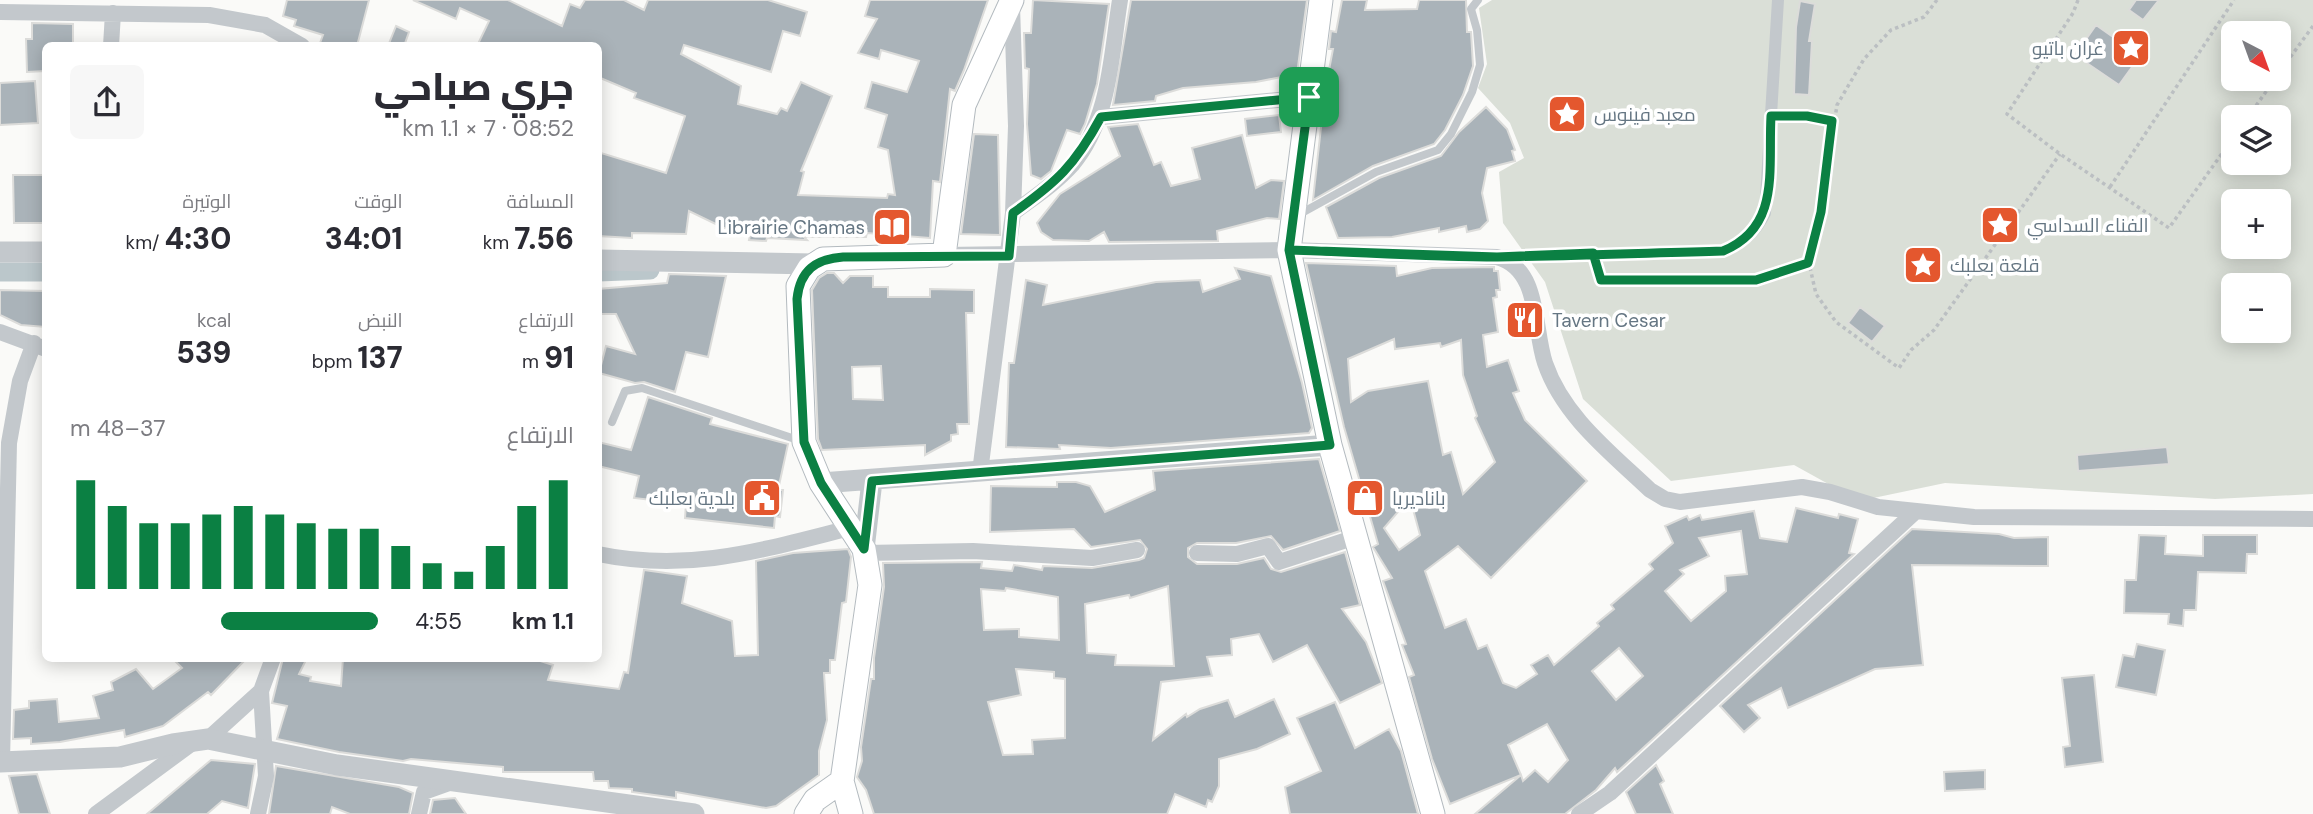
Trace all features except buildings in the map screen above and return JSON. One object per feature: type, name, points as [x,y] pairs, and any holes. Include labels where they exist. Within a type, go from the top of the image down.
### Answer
[{"type":"main road","points":[[851,814],[842,781],[870,584],[865,551],[821,483],[804,442],[798,286],[813,264],[823,259],[944,255],[964,104],[1012,0]]},
{"type":"main road","points":[[1321,0],[1289,250],[1330,445],[1433,814]]},
{"type":"main road","points":[[806,814],[816,800],[842,781]]},
{"type":"street","points":[[979,472],[1013,213],[1016,125],[1012,0]]},
{"type":"street","points":[[1013,213],[1057,180],[1073,164],[1101,117],[1120,0]]},
{"type":"street","points":[[944,255],[1289,250],[1497,257],[1723,251],[1741,244],[1757,229],[1765,213],[1778,0]]},
{"type":"street","points":[[103,9],[110,42]]},
{"type":"street","points":[[0,12],[103,9],[209,15],[264,25],[295,42]]},
{"type":"street","points":[[1101,117],[1309,97]]},
{"type":"street","points":[[0,252],[42,253]]},
{"type":"street","points":[[1497,257],[1508,260],[1526,282],[1537,320],[1544,360],[1554,386],[1571,413],[1650,490],[1665,499],[1693,502],[1802,486],[1878,507],[1974,517],[2313,519]]},
{"type":"street","points":[[602,260],[813,264]]},
{"type":"street","points":[[0,332],[40,346],[20,381],[9,443],[1,762],[120,757],[203,739],[337,765],[694,814]]},
{"type":"street","points":[[821,483],[1330,445]]},
{"type":"street","points":[[872,481],[865,551],[974,551],[1092,558],[1137,550]]},
{"type":"street","points":[[1579,814],[1610,793],[1916,511]]},
{"type":"street","points":[[602,555],[662,563],[701,560],[772,548],[850,528]]},
{"type":"street","points":[[1197,553],[1237,554],[1269,546],[1279,562],[1356,537]]},
{"type":"street","points":[[258,814],[265,788],[261,691],[272,662]]},
{"type":"street","points":[[96,814],[203,739],[261,691]]},
{"type":"street","points":[[419,814],[424,792],[457,780]]},
{"type":"lane","points":[[1293,218],[1376,172],[1438,150],[1451,134],[1472,92],[1480,65],[1477,30],[1471,9],[1478,0]]},
{"type":"lane","points":[[612,422],[625,391],[642,388],[804,442]]},
{"type":"path","points":[[1937,0],[1924,17],[1891,30],[1864,59],[1837,105],[1832,121],[1821,212],[1808,263],[1816,294],[1836,322],[1899,368],[1911,350],[1934,330],[2060,154]]},
{"type":"path","points":[[2078,0],[2073,13],[2007,114],[2060,154],[2169,228],[2221,155]]},
{"type":"path","points":[[2110,187],[2234,0]]},
{"type":"path","points":[[2291,56],[2313,26]]},
{"type":"path","points":[[1771,116],[1807,116],[1832,121]]},
{"type":"path","points":[[1593,253],[1601,280],[1756,280],[1808,263]]},
{"type":"shaded area","name":"قلعة بعلبك","points":[[1492,0],[2313,0],[2313,494],[2215,499],[1945,483],[1859,501],[1794,465],[1671,481],[1583,399],[1545,282],[1503,223],[1499,172],[1524,158],[1510,123],[1478,88],[1487,64],[1479,8]]},
{"type":"waterway","points":[[602,272],[650,270]]},
{"type":"waterway","points":[[0,272],[42,272]]},
{"type":"place","name":"غران باتيو","points":[[2131,48]]},
{"type":"place","name":"معبد فينوس","points":[[1567,114]]},
{"type":"place","name":"الفناء السداسي","points":[[2000,225]]},
{"type":"place","name":"Librairie Chamas","points":[[892,227]]},
{"type":"place","name":"قلعة بعلبك","points":[[1923,265]]},
{"type":"place","name":"Tavern Cesar","points":[[1525,320]]},
{"type":"place","name":"بلدية بعلبك","points":[[762,498]]},
{"type":"place","name":"باناديريا","points":[[1365,498]]},
{"type":"route","points":[[1309,97],[1101,117],[1073,164],[1057,180],[1013,213],[1009,256],[843,257],[823,259],[809,268],[798,286],[797,299],[802,357],[804,442],[813,470],[864,549],[872,481],[1330,445],[1289,250],[1497,257],[1593,253],[1601,280],[1756,280],[1808,263],[1821,212],[1832,121],[1807,116],[1771,116],[1765,213],[1757,229],[1741,244],[1723,251],[1593,253],[1497,257],[1393,253],[1289,250],[1309,97]]}]
